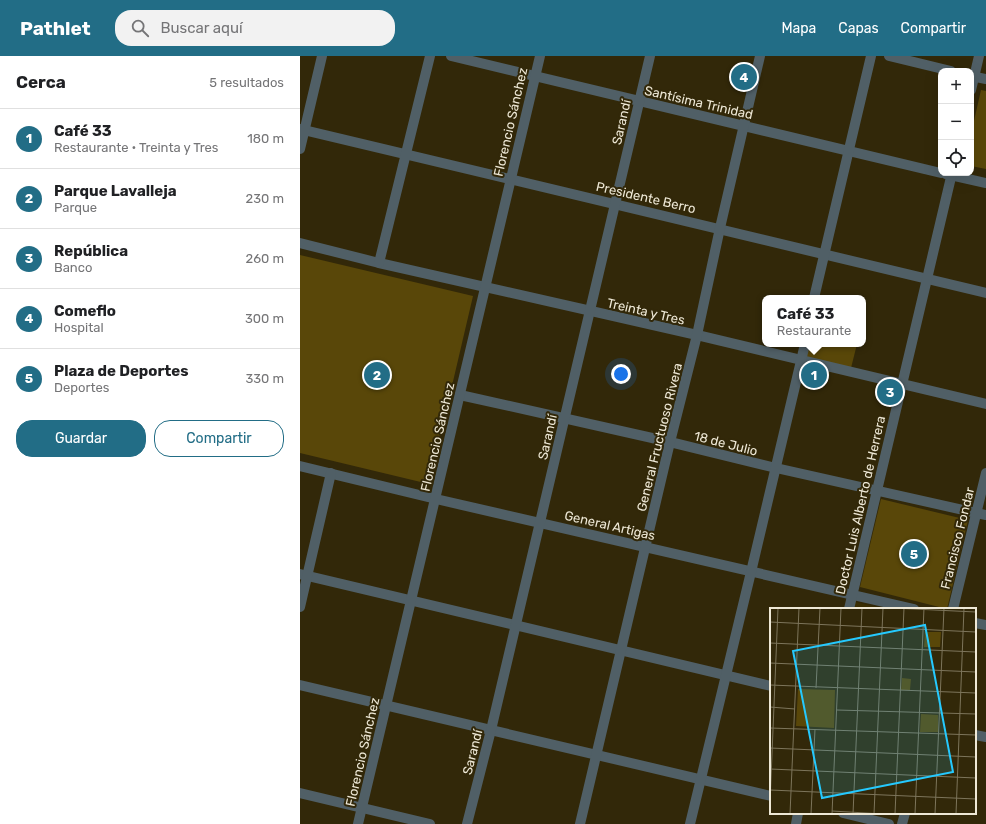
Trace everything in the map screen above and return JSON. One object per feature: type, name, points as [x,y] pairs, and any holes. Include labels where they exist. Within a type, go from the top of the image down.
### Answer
[{"type":"street","points":[[300,149],[302,129],[322,56]]},
{"type":"street","points":[[379,263],[430,56]]},
{"type":"street","name":"Santísima Trinidad","points":[[451,56],[938,171]]},
{"type":"street","name":"Florencio Sánchez","points":[[358,824],[540,56]]},
{"type":"street","name":"Sarandí","points":[[468,824],[650,56]]},
{"type":"street","name":"General Fructuoso Rivera","points":[[580,824],[645,546],[697,336],[720,228],[760,56]]},
{"type":"street","points":[[815,295],[871,56]]},
{"type":"street","points":[[889,56],[939,68]]},
{"type":"street","points":[[974,73],[979,56]]},
{"type":"street","points":[[974,76],[986,79]]},
{"type":"street","name":"Presidente Berro","points":[[302,129],[986,293]]},
{"type":"street","name":"Doctor Luis Alberto de Herrera","points":[[849,608],[927,278],[946,176]]},
{"type":"street","name":"Santísima Trinidad","points":[[958,176],[986,184]]},
{"type":"street","name":"Treinta y Tres","points":[[300,243],[485,288],[986,404]]},
{"type":"street","points":[[690,824],[804,347]]},
{"type":"street","name":"18 de Julio","points":[[460,395],[670,442],[776,468],[981,513]]},
{"type":"street","name":"General Artigas","points":[[300,466],[436,499],[910,608]]},
{"type":"street","points":[[300,607],[304,575],[331,473]]},
{"type":"street","name":"Francisco Fondar","points":[[953,608],[981,513],[986,473]]},
{"type":"street","points":[[304,575],[621,649],[770,686]]},
{"type":"street","points":[[976,623],[986,625]]},
{"type":"street","points":[[300,685],[770,796]]},
{"type":"street","points":[[976,735],[986,738]]},
{"type":"street","points":[[300,793],[430,824]]},
{"type":"street","points":[[796,824],[798,814]]},
{"type":"street","points":[[847,814],[889,824]]},
{"type":"street","points":[[902,824],[905,814]]},
{"type":"shaded area","points":[[981,90],[986,91],[986,169],[974,167],[974,121]]},
{"type":"shaded area","points":[[300,255],[473,296],[429,484],[300,453]]},
{"type":"shaded area","points":[[808,347],[856,347],[851,368],[806,357]]},
{"type":"shaded area","points":[[881,499],[968,520],[947,608],[860,587]]},
{"type":"shaded area","points":[[855,602],[882,608],[853,608]]},
{"type":"place","name":"Comeflo","points":[[744,77]]},
{"type":"place","name":"Parque Lavalleja","points":[[377,375]]},
{"type":"place","name":"Café 33","points":[[814,375]]},
{"type":"place","name":"República","points":[[890,392]]},
{"type":"place","name":"Plaza de Deportes","points":[[914,554]]}]
